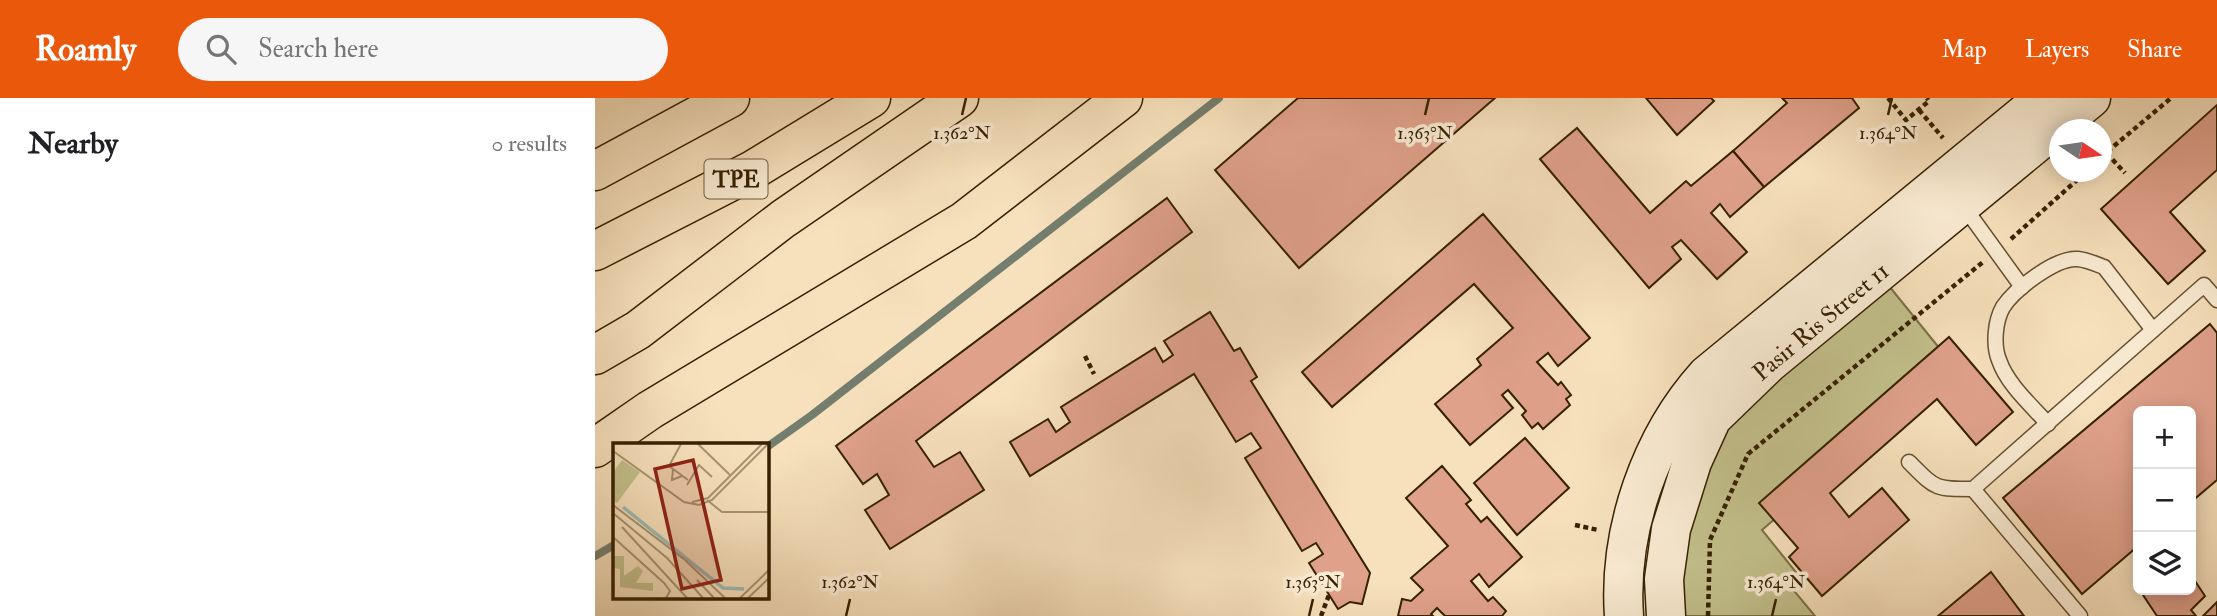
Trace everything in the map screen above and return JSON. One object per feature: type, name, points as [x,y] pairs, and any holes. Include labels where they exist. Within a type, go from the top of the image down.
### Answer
[{"type":"highway","points":[[595,171],[730,98]]},
{"type":"highway","name":"TPE","points":[[595,251],[753,170],[871,98]]},
{"type":"highway","points":[[595,355],[638,330],[783,219],[959,98]]},
{"type":"highway","points":[[595,448],[662,403],[964,221],[1123,98]]},
{"type":"street","name":"Pasir Ris Street 11","points":[[1666,616],[1664,579],[1671,529],[1692,461],[1712,418],[1953,193],[2044,98]]},
{"type":"street","name":"Pasir Ris Street 11","points":[[1624,616],[1624,556],[1633,517],[1651,463],[1688,396],[1707,375],[1953,193],[2091,98]]},
{"type":"lane","points":[[1953,193],[2022,287]]},
{"type":"lane","points":[[2048,424],[2011,382],[1998,359],[1996,326],[2004,307],[2022,287],[2048,268],[2062,262],[2077,259],[2095,263],[2104,267],[2153,330]]},
{"type":"lane","points":[[1909,462],[1933,486],[1942,489],[1973,489],[2204,285],[2217,300]]},
{"type":"lane","points":[[1973,489],[2080,616]]},
{"type":"path","points":[[1888,98],[1906,120],[1929,101],[1927,98]]},
{"type":"path","points":[[2112,148],[2171,98]]},
{"type":"path","points":[[1919,110],[1946,141]]},
{"type":"path","points":[[2112,162],[2125,173]]},
{"type":"path","points":[[1708,616],[1710,540],[1748,454],[1995,252],[2074,182]]},
{"type":"path","points":[[1085,356],[1094,374]]},
{"type":"path","points":[[1575,525],[1588,528]]},
{"type":"path","points":[[1321,616],[1329,595]]},
{"type":"shaded area","points":[[1889,286],[1953,365],[1762,530],[1799,576],[1790,586],[1815,616],[1675,616],[1694,463],[1713,432]]},
{"type":"building","points":[[1298,98],[1495,98],[1299,268],[1215,170]]},
{"type":"building","points":[[1646,98],[1711,98],[1714,101],[1677,135]]},
{"type":"building","points":[[1782,98],[1852,98],[1859,108],[1764,187],[1733,151],[1787,103]]},
{"type":"building","points":[[2217,105],[2217,170],[2170,212],[2205,251],[2168,284],[2101,209]]},
{"type":"building","points":[[1577,128],[1650,213],[1686,181],[1691,186],[1733,151],[1764,187],[1730,217],[1720,204],[1711,213],[1747,252],[1717,279],[1681,240],[1672,247],[1681,259],[1649,288],[1540,159]]},
{"type":"building","points":[[1167,198],[1192,232],[916,441],[934,467],[960,452],[984,490],[890,549],[865,510],[889,495],[877,474],[863,484],[836,446]]},
{"type":"building","points":[[1483,214],[1590,338],[1558,366],[1548,353],[1537,362],[1558,385],[1561,382],[1571,395],[1566,399],[1570,405],[1543,429],[1538,423],[1532,428],[1522,415],[1526,411],[1508,390],[1502,395],[1513,408],[1470,445],[1435,404],[1481,365],[1477,359],[1513,328],[1474,284],[1332,407],[1302,372]]},
{"type":"building","points":[[1210,312],[1234,351],[1240,348],[1257,377],[1251,381],[1370,573],[1362,604],[1350,602],[1338,609],[1309,563],[1323,554],[1316,543],[1302,551],[1245,458],[1261,448],[1251,433],[1236,442],[1194,374],[1030,476],[1010,442],[1048,419],[1056,432],[1070,422],[1061,407],[1155,348],[1163,362],[1173,355],[1164,341]]},
{"type":"building","points":[[2210,324],[2217,333],[2217,480],[2196,498],[2196,406],[2133,406],[2133,550],[2082,594],[2003,498]]},
{"type":"building","points":[[1949,337],[2013,412],[1976,445],[1937,399],[1830,493],[1849,517],[1882,488],[1909,520],[1822,596],[1789,557],[1798,548],[1759,503]]},
{"type":"building","points":[[1525,438],[1569,488],[1517,535],[1474,483]]},
{"type":"building","points":[[1442,466],[1471,500],[1466,504],[1481,522],[1487,517],[1522,557],[1489,587],[1479,574],[1471,581],[1488,601],[1493,597],[1506,611],[1502,616],[1445,616],[1437,608],[1431,614],[1433,616],[1398,616],[1402,599],[1411,601],[1423,590],[1411,578],[1448,546],[1406,498]]},
{"type":"building","points":[[1991,572],[2024,616],[1938,616]]},
{"type":"building","points":[[2196,582],[2205,596],[2191,610],[2196,616],[2157,616],[2143,595],[2196,595]]},
{"type":"building","points":[[2217,602],[2217,616],[2203,616]]},
{"type":"waterway","points":[[768,446],[812,415],[1219,98]]},
{"type":"waterway","points":[[595,556],[613,546]]}]
